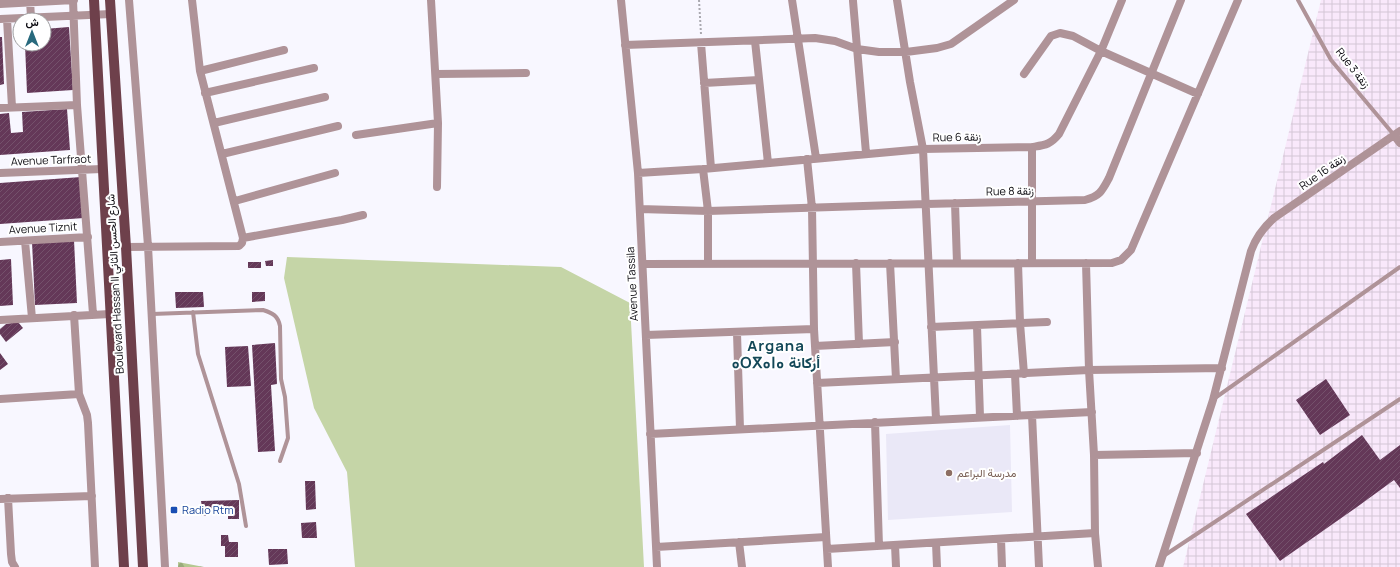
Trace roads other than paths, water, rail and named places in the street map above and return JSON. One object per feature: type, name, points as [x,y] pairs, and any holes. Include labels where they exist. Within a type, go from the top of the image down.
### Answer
[{"type":"main road","name":"Boulevard Hassan II شارع الحسن الثاني","points":[[94,0],[124,567]]},
{"type":"main road","name":"Boulevard Hassan II شارع الحسن الثاني","points":[[110,0],[126,247],[143,567]]},
{"type":"street","points":[[0,4],[30,1],[73,0],[77,105],[93,314]]},
{"type":"street","points":[[129,0],[148,246],[165,567]]},
{"type":"street","points":[[126,247],[217,247],[239,246],[242,243],[243,238],[235,201],[200,71],[192,0]]},
{"type":"street","points":[[431,0],[438,123],[437,187]]},
{"type":"street","name":"Avenue Tassila","points":[[621,0],[638,173],[657,567]]},
{"type":"street","points":[[792,0],[816,158]]},
{"type":"street","points":[[897,0],[910,82],[923,148],[936,419]]},
{"type":"street","points":[[625,45],[815,38],[835,41],[856,49],[879,52],[906,52],[937,48],[951,44],[1014,0]]},
{"type":"street","name":"Rue 6 زنقة","points":[[638,173],[707,169],[923,148],[1032,148],[1047,145],[1059,134],[1101,51],[1122,0]]},
{"type":"street","name":"Rue 8 زنقة","points":[[640,209],[708,211],[1085,200],[1095,197],[1102,191],[1109,178],[1181,0]]},
{"type":"street","points":[[643,264],[1117,262],[1125,258],[1131,250],[1238,0]]},
{"type":"street","points":[[30,1],[31,12]]},
{"type":"street","points":[[853,1],[866,153]]},
{"type":"street","points":[[52,17],[111,14]]},
{"type":"street","points":[[4,19],[12,107]]},
{"type":"street","points":[[1024,74],[1051,36],[1060,33],[1074,36],[1101,51],[1198,94]]},
{"type":"street","points":[[755,41],[768,163]]},
{"type":"street","points":[[701,43],[707,169],[708,264]]},
{"type":"street","points":[[200,71],[284,50]]},
{"type":"street","points":[[206,93],[314,68]]},
{"type":"street","points":[[436,74],[526,73]]},
{"type":"street","points":[[704,83],[759,80]]},
{"type":"street","points":[[214,123],[326,97]]},
{"type":"street","points":[[0,108],[77,105]]},
{"type":"street","points":[[356,135],[438,123]]},
{"type":"street","points":[[222,154],[338,126]]},
{"type":"street","name":"Rue 3 زنقة","points":[[1397,133],[1400,143]]},
{"type":"street","name":"Rue 16 زنقة","points":[[1222,368],[1251,251],[1258,234],[1274,218],[1397,133]]},
{"type":"street","points":[[1032,148],[1032,263]]},
{"type":"street","points":[[807,159],[812,208],[814,329],[828,567]]},
{"type":"street","name":"Avenue Tarfraot","points":[[0,173],[102,169]]},
{"type":"street","points":[[235,201],[335,173]]},
{"type":"street","points":[[955,203],[957,263]]},
{"type":"street","points":[[243,238],[362,215]]},
{"type":"street","name":"Avenue Tiznit","points":[[0,242],[88,237]]},
{"type":"street","points":[[25,240],[32,318]]},
{"type":"street","points":[[856,263],[859,344]]},
{"type":"street","points":[[890,263],[896,378]]},
{"type":"street","points":[[1018,263],[1020,323],[1024,374]]},
{"type":"street","points":[[1086,263],[1089,370],[1098,567]]},
{"type":"street","points":[[0,320],[110,314]]},
{"type":"street","points":[[74,315],[79,394],[87,415],[88,424],[95,567]]},
{"type":"street","points":[[932,328],[1047,322]]},
{"type":"street","points":[[977,326],[980,417]]},
{"type":"street","points":[[646,335],[814,329]]},
{"type":"street","points":[[737,332],[740,429]]},
{"type":"street","points":[[815,346],[895,342]]},
{"type":"street","points":[[817,383],[896,378],[1024,374],[1089,370],[1222,368],[1197,453],[1159,567]]},
{"type":"street","points":[[1015,374],[1017,416]]},
{"type":"street","points":[[0,399],[79,394]]},
{"type":"street","points":[[650,434],[820,424],[1092,412]]},
{"type":"street","points":[[1032,415],[1039,567]]},
{"type":"street","points":[[875,422],[879,546]]},
{"type":"street","points":[[1094,455],[1197,453]]},
{"type":"street","points":[[15,567],[12,562],[4,498],[92,496]]},
{"type":"street","points":[[827,548],[1096,533]]},
{"type":"street","points":[[656,547],[826,537]]},
{"type":"street","points":[[1001,539],[1002,567]]},
{"type":"street","points":[[739,542],[742,567]]},
{"type":"street","points":[[936,543],[937,567]]},
{"type":"street","points":[[895,545],[896,567]]},
{"type":"lane","name":"Rue 3 زنقة","points":[[1298,0],[1331,60],[1397,133]]},
{"type":"lane","points":[[1213,400],[1400,267]]},
{"type":"lane","points":[[152,314],[263,310],[272,312],[278,319],[280,326],[281,378],[285,397],[288,438],[280,461]]},
{"type":"lane","points":[[193,312],[198,354],[239,484],[246,526]]},
{"type":"lane","points":[[1162,557],[1400,399]]},
{"type":"place","name":"مدرسة البراعم","points":[[949,473]]},
{"type":"place","name":"Radio Rtm","points":[[174,510]]},
{"type":"district","name":"Argana ⴰⵔⴳⴰⵏⴰ أركانة","points":[[776,354]]}]
